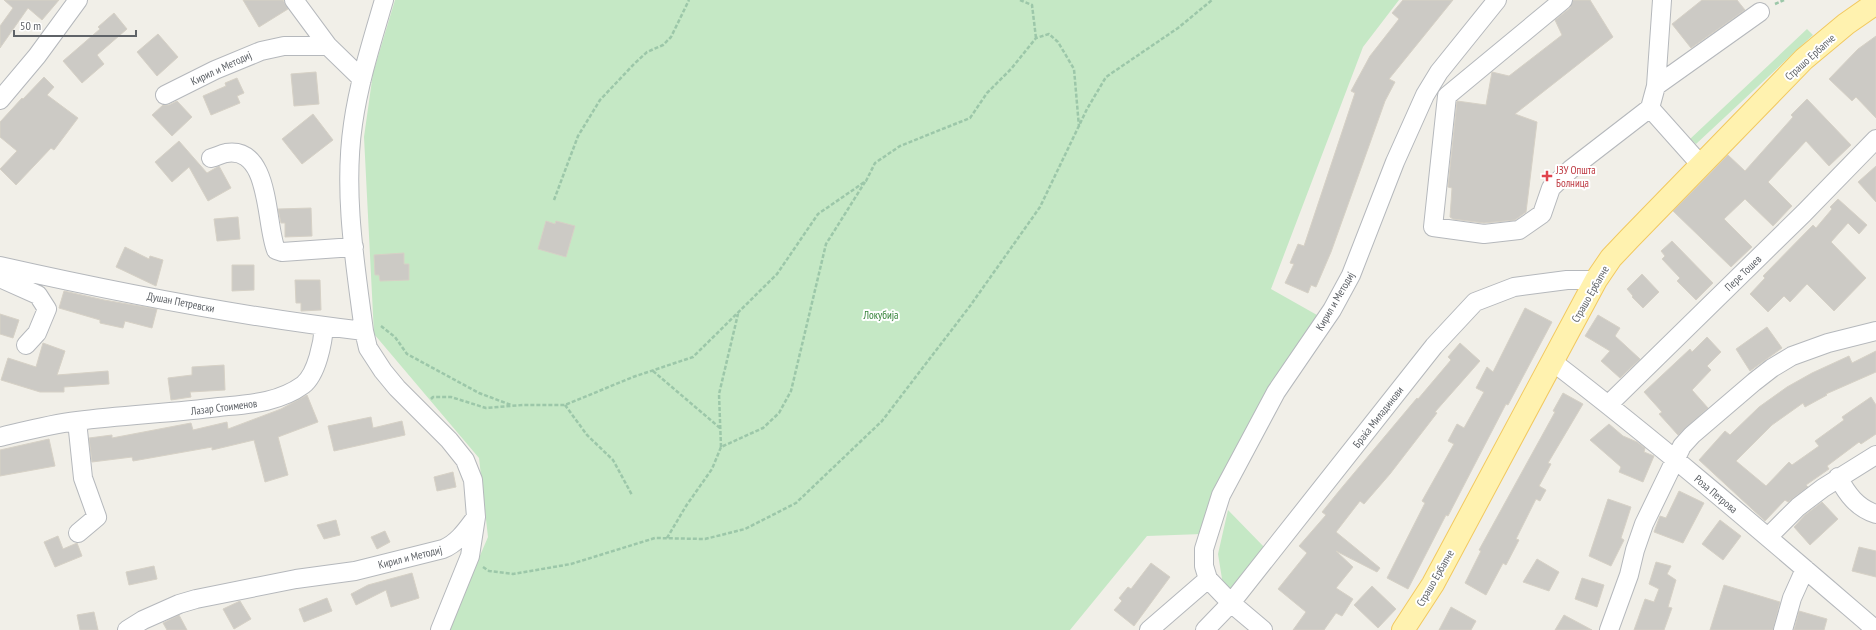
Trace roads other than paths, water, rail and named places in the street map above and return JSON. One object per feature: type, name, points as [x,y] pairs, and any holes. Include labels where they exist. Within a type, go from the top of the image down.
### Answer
[{"type":"main road","name":"Страшо Ербапче","points":[[1403,630],[1433,584],[1596,280],[1611,258],[1700,164],[1804,59],[1846,24],[1876,3]]},
{"type":"street","points":[[0,100],[37,56],[78,0]]},
{"type":"street","points":[[294,0],[328,46],[362,79]]},
{"type":"street","points":[[384,0],[362,79],[353,124],[349,162],[349,200],[364,327],[368,348],[374,359],[397,388],[449,440],[465,460],[473,480],[476,517],[470,556],[440,630]]},
{"type":"street","name":"Кирил и Методиј","points":[[1208,579],[1204,566],[1204,549],[1221,495],[1276,392],[1332,310],[1351,275],[1395,162],[1425,95],[1439,72],[1497,0]]},
{"type":"street","points":[[1563,0],[1447,96],[1433,228],[1484,234],[1519,230],[1542,214],[1551,188],[1571,169],[1650,108],[1656,86],[1662,0]]},
{"type":"street","points":[[1656,86],[1760,12]]},
{"type":"street","name":"Кирил и Методиј","points":[[165,95],[215,70],[261,51],[284,46],[328,46]]},
{"type":"street","points":[[1650,108],[1700,164]]},
{"type":"street","name":"Пере Тошев","points":[[1608,405],[1804,213],[1876,139]]},
{"type":"street","points":[[211,158],[226,153],[239,153],[248,157],[260,174],[276,250],[282,252],[354,247]]},
{"type":"street","name":"Душан Петревски","points":[[0,266],[58,279],[261,318],[324,326],[364,327]]},
{"type":"street","points":[[0,269],[2,280],[38,295],[46,309],[38,332],[26,345]]},
{"type":"street","name":"Браќа Миладинови","points":[[1205,630],[1231,603],[1434,346],[1475,302],[1514,288],[1567,280],[1596,280]]},
{"type":"street","name":"Лазар Стоименов","points":[[0,437],[36,428],[77,421],[169,414],[269,401],[285,395],[305,384],[314,369],[323,340],[324,326]]},
{"type":"street","points":[[1609,630],[1629,575],[1635,550],[1644,524],[1682,446],[1692,435],[1772,368],[1792,356],[1828,343],[1876,331]]},
{"type":"street","name":"Роза Петрова","points":[[1553,362],[1608,405],[1768,537],[1876,630]]},
{"type":"street","points":[[77,421],[83,478],[97,517],[78,532]]},
{"type":"street","points":[[1768,537],[1798,507],[1838,477],[1876,455]]},
{"type":"street","points":[[1838,477],[1849,496],[1866,511],[1876,514]]},
{"type":"street","name":"Кирил и Методиј","points":[[127,630],[158,614],[196,599],[296,579],[355,571],[443,549],[450,546],[458,539],[476,517]]},
{"type":"street","points":[[1782,630],[1792,598],[1805,569]]},
{"type":"street","points":[[1149,630],[1208,579],[1231,603],[1263,630]]},
{"type":"place","name":"ЈЗУ Општа Болница","points":[[1547,176]]},
{"type":"park label","name":"Локубија","points":[[881,315]]}]
